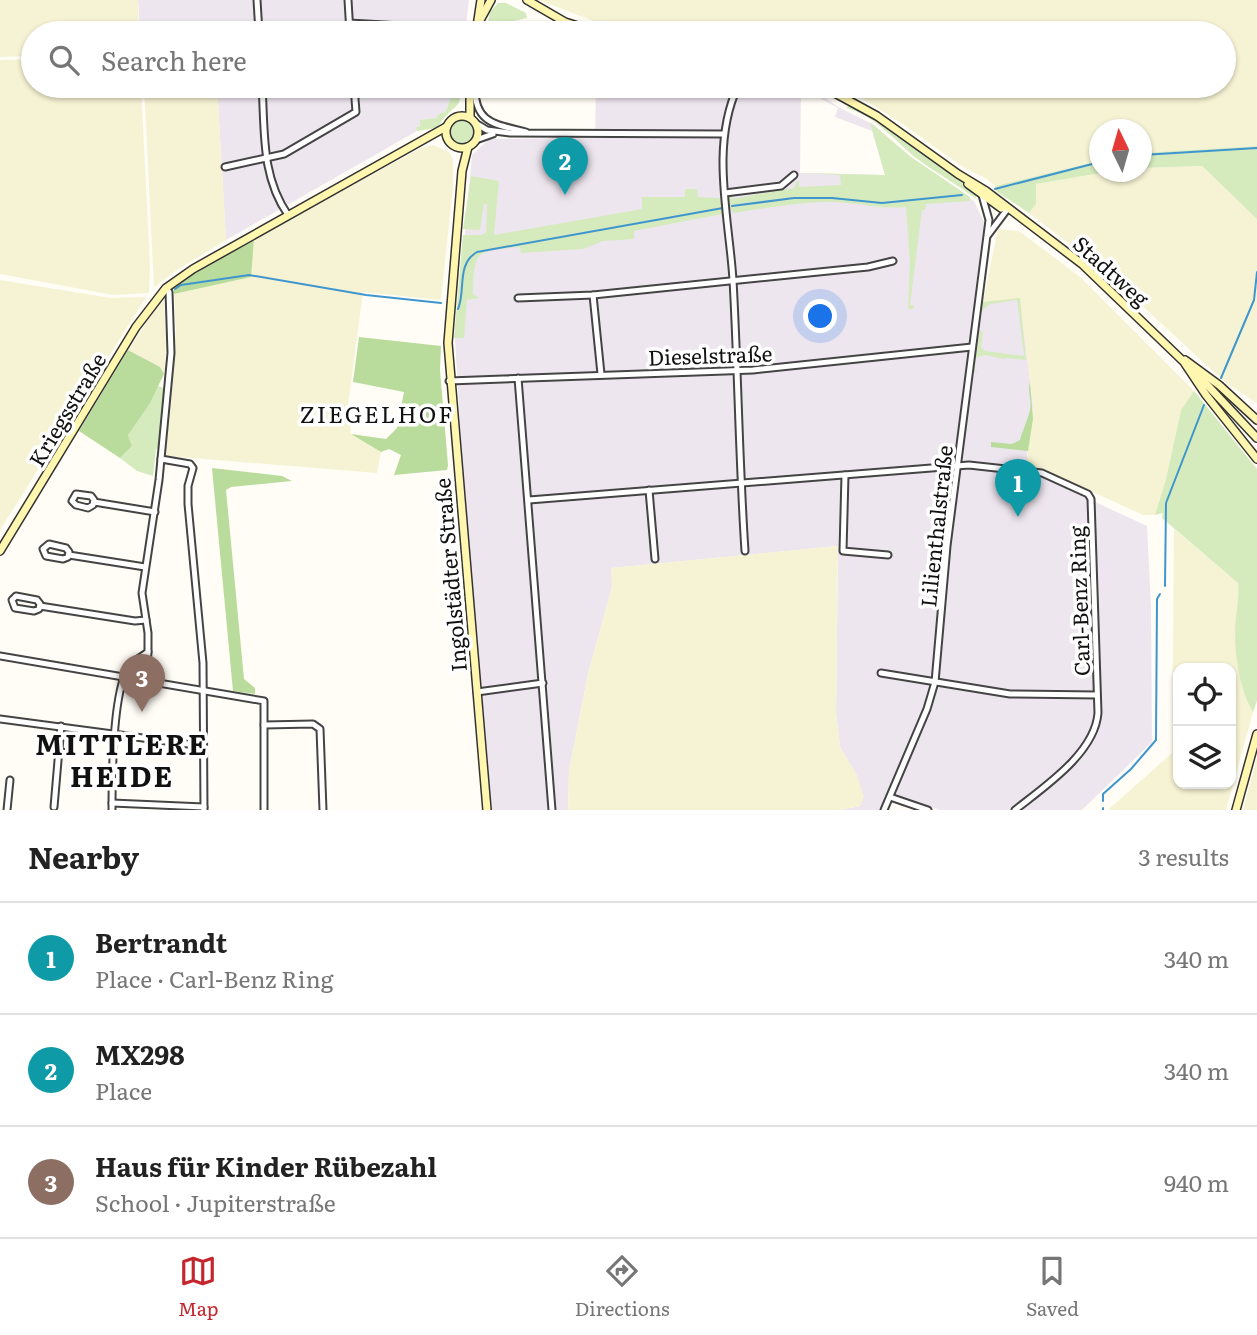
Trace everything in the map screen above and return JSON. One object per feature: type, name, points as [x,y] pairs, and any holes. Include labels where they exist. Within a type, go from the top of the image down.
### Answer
[{"type":"main road","points":[[477,21],[479,0]]},
{"type":"main road","points":[[480,21],[491,0]]},
{"type":"main road","points":[[526,1],[563,21]]},
{"type":"main road","points":[[459,116],[467,98]]},
{"type":"main road","points":[[470,118],[471,98]]},
{"type":"main road","name":"Stadtweg","points":[[844,98],[877,116],[1082,264],[1173,350]]},
{"type":"main road","points":[[418,145],[446,127],[451,120],[459,116],[470,118],[477,124],[478,135],[468,147],[462,171]]},
{"type":"main road","points":[[446,127],[447,139],[457,147],[468,147]]},
{"type":"main road","points":[[418,145],[447,139]]},
{"type":"main road","name":"Kriegsstraße","points":[[0,551],[136,327],[166,288],[193,269],[288,215],[418,145]]},
{"type":"main road","points":[[457,147],[462,171]]},
{"type":"main road","name":"Ingolstädter Straße","points":[[462,171],[447,337],[487,810]]},
{"type":"main road","name":"Stadtweg","points":[[958,174],[982,195],[1024,221]]},
{"type":"main road","points":[[1173,350],[1257,438]]},
{"type":"main road","points":[[1173,350],[1219,385],[1257,420]]},
{"type":"main road","points":[[1184,362],[1206,395],[1257,458]]},
{"type":"main road","points":[[1236,810],[1257,734]]},
{"type":"street","points":[[257,0],[258,21]]},
{"type":"street","points":[[348,0],[349,21]]},
{"type":"street","points":[[263,98],[267,158],[273,191],[288,215]]},
{"type":"street","points":[[225,167],[284,154],[356,112],[355,98]]},
{"type":"street","points":[[475,98],[487,120],[503,128],[532,134]]},
{"type":"street","points":[[733,98],[724,134],[725,193],[733,281],[745,551]]},
{"type":"street","points":[[477,124],[498,133],[724,134]]},
{"type":"street","points":[[476,140],[498,133]]},
{"type":"street","points":[[725,193],[781,186],[794,175]]},
{"type":"street","name":"Lilienthalstraße","points":[[884,810],[935,681],[947,546],[989,220],[982,195]]},
{"type":"street","name":"Lilienthalstraße","points":[[989,220],[1003,206]]},
{"type":"street","name":"Lilienthalstraße","points":[[987,238],[1000,218],[1003,206]]},
{"type":"street","points":[[1000,218],[1016,216]]},
{"type":"street","points":[[519,298],[593,295],[868,267],[893,261]]},
{"type":"street","points":[[146,682],[148,652],[142,593],[155,512],[171,353],[169,292],[166,288]]},
{"type":"street","points":[[593,295],[601,374]]},
{"type":"street","name":"Dieselstraße","points":[[449,381],[736,371],[972,347]]},
{"type":"street","points":[[518,378],[552,810]]},
{"type":"street","points":[[148,652],[131,664],[123,678],[115,734],[112,807],[204,809],[204,691],[188,504],[188,486],[193,466],[161,459]]},
{"type":"street","points":[[529,500],[957,466]]},
{"type":"street","name":"Carl-Benz Ring","points":[[957,466],[1037,472],[1090,496],[1096,726],[1087,743],[1060,773],[1015,810]]},
{"type":"street","points":[[845,475],[843,551],[888,555]]},
{"type":"street","points":[[649,490],[655,559]]},
{"type":"street","points":[[94,502],[155,512]]},
{"type":"street","points":[[69,555],[65,547],[49,544],[43,549],[47,556],[63,559],[69,555],[145,567]]},
{"type":"street","points":[[40,606],[36,599],[18,596],[12,600],[13,606],[17,608],[34,611],[40,606],[135,621],[146,620]]},
{"type":"street","points":[[0,656],[264,701],[264,810]]},
{"type":"street","points":[[881,673],[1010,694],[1097,695]]},
{"type":"street","points":[[477,692],[543,683]]},
{"type":"street","points":[[0,719],[203,746]]},
{"type":"street","points":[[264,725],[313,724],[320,729],[323,810]]},
{"type":"street","points":[[54,807],[61,726]]},
{"type":"street","points":[[59,752],[72,753]]},
{"type":"street","points":[[8,810],[10,780]]},
{"type":"street","points":[[890,797],[928,810]]},
{"type":"shaded area","points":[[0,0],[138,0],[139,21],[21,21],[21,56],[0,57]]},
{"type":"shaded area","points":[[138,0],[469,0],[466,21],[139,21]]},
{"type":"shaded area","points":[[539,0],[1257,0],[1257,146],[1152,152],[1152,119],[1089,119],[1089,163],[995,186],[861,98],[1236,98],[1236,21],[593,21]]},
{"type":"shaded area","points":[[21,59],[21,98],[142,98],[149,293],[113,295],[0,274],[0,60]]},
{"type":"shaded area","points":[[145,98],[218,98],[226,240],[154,287]]},
{"type":"shaded area","points":[[218,98],[451,98],[445,112],[438,118],[416,127],[417,131],[226,240]]},
{"type":"shaded area","points":[[596,98],[801,98],[800,173],[885,175],[872,131],[835,117],[838,108],[820,98],[826,98],[874,125],[909,159],[974,201],[984,222],[974,303],[1020,298],[1033,405],[1025,474],[1043,478],[1147,526],[1151,606],[1152,742],[1082,810],[940,810],[888,792],[880,810],[840,810],[860,806],[857,776],[840,747],[836,714],[838,546],[612,568],[612,587],[588,674],[569,771],[568,810],[492,810],[463,475],[455,339],[472,155],[489,139],[595,138]]},
{"type":"shaded area","points":[[433,145],[449,152],[453,159],[453,186],[441,300],[363,292],[348,405],[351,434],[381,452],[377,473],[167,456],[164,452],[165,431],[176,331],[174,294],[250,277],[254,239],[421,148]]},
{"type":"shaded area","points":[[1202,166],[1257,219],[1257,403],[1225,382],[1136,300],[1029,213],[1036,204],[1036,184],[1089,175],[1089,182],[1152,182],[1152,168]]},
{"type":"shaded area","points":[[998,229],[1019,231],[1080,277],[1194,391],[1181,410],[1155,515],[1143,515],[1045,470],[1026,467],[1033,405],[1020,299],[983,302]]},
{"type":"shaded area","points":[[0,280],[111,298],[146,297],[0,530]]},
{"type":"shaded area","points":[[164,301],[164,374],[160,367],[128,350],[158,305]]},
{"type":"shaded area","points":[[1174,529],[1238,583],[1240,595],[1235,632],[1249,705],[1253,712],[1236,774],[1236,663],[1173,663],[1173,789],[1232,789],[1226,810],[1108,810],[1172,753]]},
{"type":"shaded area","points":[[838,546],[836,714],[840,747],[857,776],[864,797],[860,806],[840,810],[568,810],[569,771],[588,674],[612,587],[611,568]]},
{"type":"shaded area","points":[[1257,758],[1257,810],[1243,810],[1256,761]]},
{"type":"green space","points":[[498,3],[506,3],[526,13],[527,18],[488,21],[490,12]]},
{"type":"green space","points":[[451,98],[460,98],[457,106],[436,128],[417,131],[420,120],[437,118],[437,115],[445,112]]},
{"type":"green space","points":[[853,106],[918,147],[977,196],[975,198],[923,163],[875,122],[846,108]]},
{"type":"green space","points":[[463,119],[472,123],[476,132],[472,141],[463,145],[454,141],[450,132],[454,123]]},
{"type":"green space","points":[[870,122],[911,157],[970,197],[970,201],[926,204],[925,210],[922,210],[910,305],[914,305],[913,309],[908,309],[910,261],[906,207],[825,202],[734,213],[730,208],[731,194],[732,199],[794,188],[796,181],[799,181],[799,187],[841,185],[840,175],[800,173],[885,175]]},
{"type":"green space","points":[[1257,146],[1257,219],[1202,166],[1152,168],[1152,152]]},
{"type":"green space","points":[[1089,163],[1089,175],[1036,184],[1036,204],[1029,213],[996,191],[995,186]]},
{"type":"green space","points":[[471,176],[499,181],[494,235],[642,209],[642,197],[685,197],[685,189],[697,189],[698,197],[720,198],[722,214],[634,231],[634,239],[603,241],[583,249],[521,253],[520,247],[486,252],[480,255],[475,268],[473,294],[479,298],[467,300],[464,338],[454,338],[463,235],[482,235],[486,232],[487,204],[484,204],[480,230],[463,229]]},
{"type":"green space","points":[[254,239],[251,277],[174,294],[174,289],[183,280]]},
{"type":"green space","points":[[1020,298],[1026,360],[985,355],[976,358],[975,370],[978,372],[973,372],[980,330],[983,332],[981,347],[985,351],[1024,356],[1017,300],[990,304],[981,312],[983,302]]},
{"type":"green space","points":[[359,337],[441,346],[440,370],[447,470],[394,475],[401,455],[389,449],[381,452],[351,434],[386,439],[397,428],[404,392],[353,382]]},
{"type":"green space","points":[[128,350],[160,367],[164,374],[150,403],[128,435],[132,446],[120,458],[79,431]]},
{"type":"green space","points":[[1030,382],[1033,419],[1028,451],[991,447],[991,442],[1012,444],[1020,440],[1030,410]]},
{"type":"green space","points":[[158,386],[164,388],[159,448],[156,449],[153,476],[137,471],[120,458],[132,446],[128,435]]},
{"type":"green space","points":[[1194,391],[1257,469],[1257,701],[1253,712],[1239,674],[1236,652],[1238,583],[1162,518],[1163,513],[1155,515],[1181,410]]},
{"type":"green space","points":[[212,468],[282,476],[292,481],[231,487],[226,490],[244,679],[255,688],[255,694],[233,691]]},
{"type":"waterway","points":[[1152,154],[1257,148]]},
{"type":"waterway","points":[[995,189],[1089,165]]},
{"type":"waterway","points":[[732,206],[794,198],[832,198],[882,203],[962,195]]},
{"type":"waterway","points":[[458,309],[466,263],[477,252],[723,208]]},
{"type":"waterway","points":[[1221,378],[1254,300],[1257,272]]},
{"type":"waterway","points":[[175,289],[181,285],[249,275],[366,295],[441,303]]},
{"type":"waterway","points":[[1165,586],[1166,503],[1204,405]]},
{"type":"waterway","points":[[1103,801],[1103,794],[1131,769],[1156,740],[1157,599],[1160,594]]},
{"type":"place","name":"MX298","points":[[565,195]]},
{"type":"place","name":"Bertrandt","points":[[1018,517]]},
{"type":"place","name":"Haus für Kinder Rübezahl","points":[[142,712]]},
{"type":"district","name":"ZIEGELHOF","points":[[377,413]]},
{"type":"district","name":"MITTLERE HEIDE","points":[[122,759]]}]
